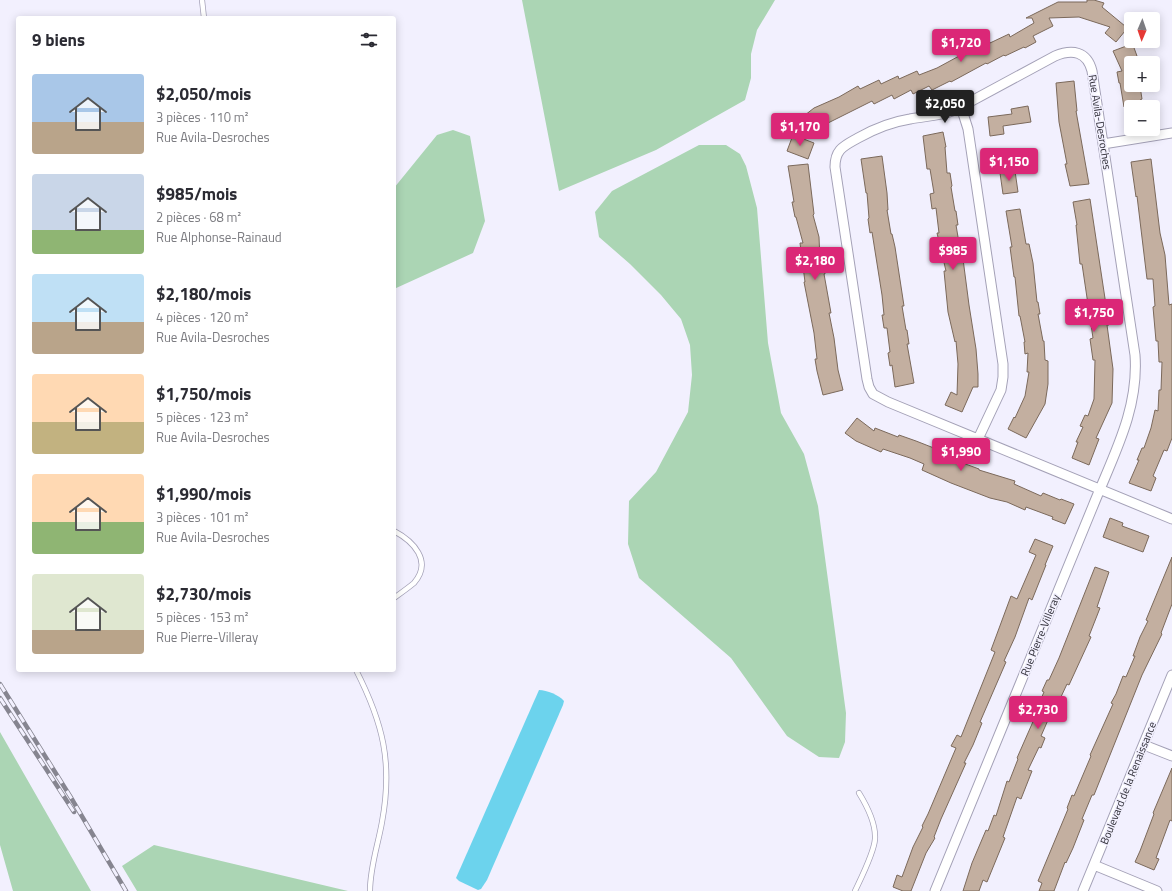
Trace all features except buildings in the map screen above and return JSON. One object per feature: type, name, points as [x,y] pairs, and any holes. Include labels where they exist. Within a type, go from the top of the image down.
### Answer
[{"type":"street","name":"Rue Avila-Desroches","points":[[1064,52],[1075,52],[1085,58],[1091,67],[1134,348],[1136,375],[1129,416],[1100,489],[879,398],[873,394],[869,388],[835,164],[837,155],[841,148],[870,131],[894,122],[950,112],[961,107],[1064,52]]},
{"type":"street","points":[[961,107],[968,129],[1003,364],[1001,390],[978,439]]},
{"type":"street","points":[[1103,144],[1172,133]]},
{"type":"street","points":[[1100,489],[1172,519]]},
{"type":"street","name":"Rue Pierre-Villeray","points":[[935,891],[1100,489]]},
{"type":"street","name":"Boulevard de la Renaissance","points":[[1083,891],[1172,675]]},
{"type":"street","points":[[1144,745],[1172,756]]},
{"type":"street","points":[[1094,865],[1157,891]]},
{"type":"lane","points":[[202,0],[204,16]]},
{"type":"lane","points":[[396,532],[411,542],[417,549],[421,560],[420,570],[415,582],[396,596]]},
{"type":"lane","points":[[357,672],[372,703],[384,741],[386,757],[386,796],[371,874],[370,891]]},
{"type":"lane","points":[[855,891],[873,849],[875,840],[871,817],[866,804],[859,793]]},
{"type":"green space","points":[[522,0],[775,0],[757,30],[751,54],[751,78],[745,100],[656,150],[559,191]]},
{"type":"green space","points":[[453,130],[470,136],[485,221],[473,253],[396,288],[396,186],[437,135]]},
{"type":"green space","points":[[699,145],[726,145],[740,154],[746,166],[757,208],[768,343],[781,413],[804,454],[818,506],[846,713],[845,742],[839,758],[819,757],[787,736],[731,658],[639,578],[628,544],[629,501],[656,472],[688,412],[692,375],[690,345],[681,319],[661,295],[630,264],[599,237],[595,212],[612,191]]},
{"type":"green space","points":[[0,732],[91,891],[13,891],[0,845]]},
{"type":"green space","points":[[154,845],[348,891],[137,891],[122,866]]},
{"type":"water","points":[[539,690],[556,695],[564,701],[563,705],[487,880],[481,889],[478,890],[456,878]]},
{"type":"railway","points":[[0,684],[70,796],[126,891]]},
{"type":"railway","points":[[0,698],[74,812]]}]
